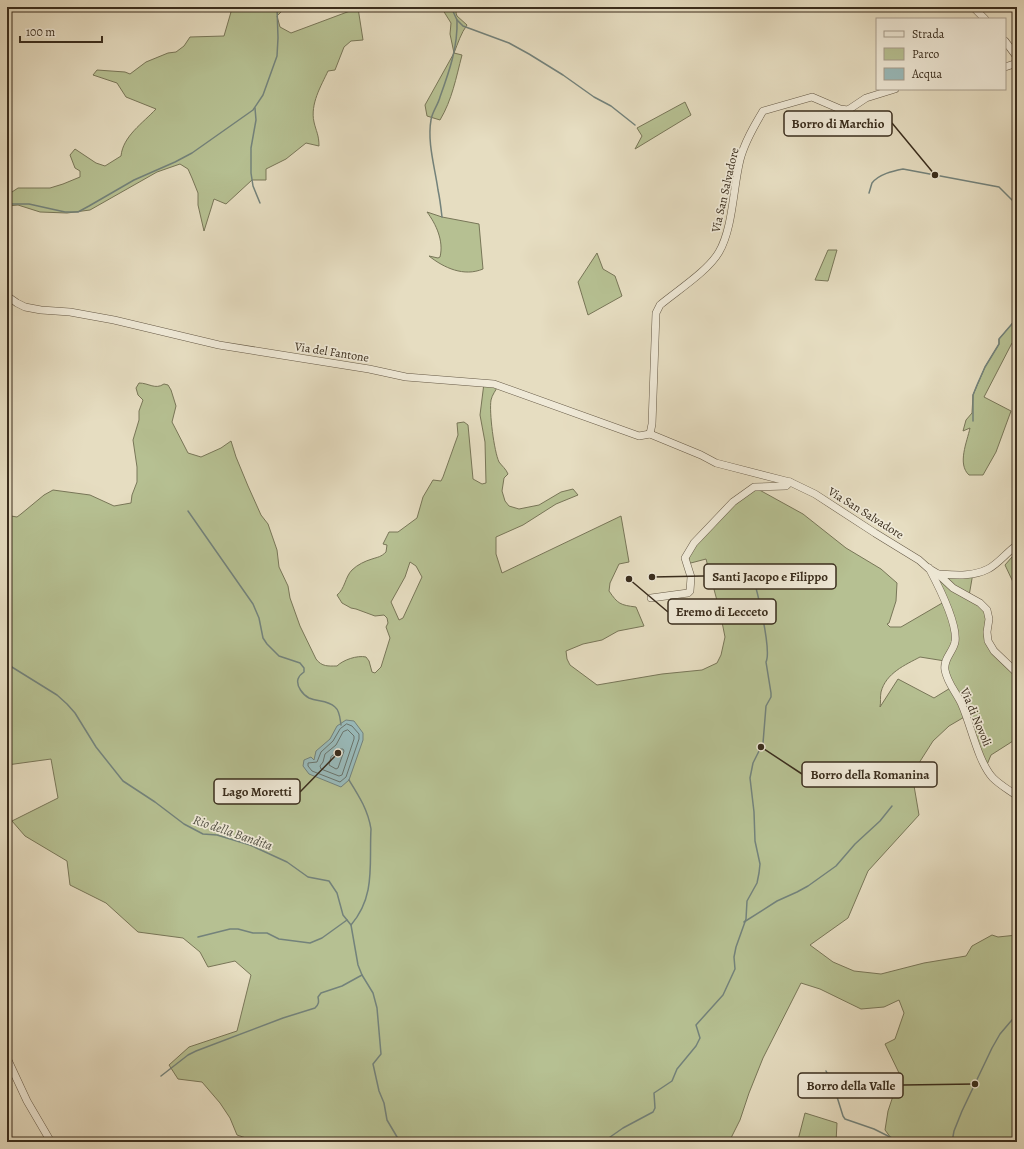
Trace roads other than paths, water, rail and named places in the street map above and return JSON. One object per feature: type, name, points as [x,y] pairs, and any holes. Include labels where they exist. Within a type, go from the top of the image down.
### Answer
[{"type":"street","points":[[973,7],[984,18]]},
{"type":"street","points":[[1006,42],[1017,57]]},
{"type":"street","points":[[1006,67],[1017,64]]},
{"type":"street","name":"Via San Salvadore","points":[[891,90],[866,98],[848,110],[840,109],[812,97],[763,110],[740,159],[726,238],[719,253],[709,266],[660,304],[656,313],[652,424],[650,434],[701,455],[716,463],[790,482],[815,494],[874,533],[919,560],[938,574]]},
{"type":"street","name":"Via del Fantone","points":[[7,296],[26,307],[41,310],[70,312],[114,320],[220,345],[406,376],[494,384],[639,436],[650,434]]},
{"type":"street","points":[[651,598],[688,593],[690,591],[691,577],[685,558],[694,543],[733,502],[754,487],[786,486],[790,482]]},
{"type":"street","points":[[938,574],[959,576],[988,569],[1017,545]]},
{"type":"street","name":"Via di Novoli","points":[[928,568],[951,616],[955,637],[955,644],[945,661],[944,669],[948,682],[959,698],[974,740],[992,777],[1017,796]]},
{"type":"street","points":[[938,574],[953,588],[980,603],[987,610],[990,619],[987,632],[988,641],[994,651],[1017,673]]},
{"type":"street","points":[[7,1058],[27,1101],[51,1142]]},
{"type":"water","points":[[346,720],[354,721],[363,733],[363,740],[349,780],[341,787],[309,774],[303,766],[304,760],[311,757],[314,760],[316,751],[330,739],[337,726]]},
{"type":"waterway","points":[[7,204],[29,204],[65,212],[78,212],[134,180],[192,153],[253,110],[263,95],[277,56],[277,7]]},
{"type":"waterway","points":[[451,7],[457,20],[463,26],[509,43],[529,54],[563,75],[594,97],[611,106],[635,125]]},
{"type":"waterway","points":[[442,217],[432,155],[430,128],[432,117],[447,78],[452,59],[456,40],[457,20]]},
{"type":"waterway","points":[[255,108],[256,120],[251,148],[251,173],[253,186],[260,203]]},
{"type":"waterway","points":[[869,193],[872,183],[878,177],[903,169],[999,187],[1017,205]]},
{"type":"waterway","points":[[973,421],[973,395],[977,385],[985,367],[999,344],[999,339],[1017,318]]},
{"type":"waterway","points":[[188,511],[253,604],[259,618],[263,638],[267,644],[279,656],[300,663],[304,668],[304,672],[298,679],[300,690],[309,698],[329,703],[335,707],[339,713],[341,725]]},
{"type":"waterway","points":[[603,1142],[623,1128],[653,1112],[655,1108],[654,1093],[672,1081],[677,1069],[696,1046],[700,1038],[696,1025],[723,995],[735,969],[734,957],[746,919],[747,901],[757,883],[759,873],[760,864],[755,841],[754,812],[750,778],[753,763],[763,743],[766,706],[771,697],[766,662],[767,645],[765,631],[756,588],[750,569]]},
{"type":"waterway","name":"Rio della Bandita","points":[[7,664],[57,695],[67,704],[75,713],[96,747],[123,781],[155,802],[184,824],[203,834],[217,835],[250,845],[287,862],[308,877],[329,881],[337,893],[343,915],[351,925],[358,965],[373,993],[377,1008],[381,1054],[373,1064],[379,1091],[384,1103],[387,1120],[400,1142]]},
{"type":"waterway","points":[[349,780],[365,809],[371,829],[370,879],[368,891],[359,914],[351,925]]},
{"type":"waterway","points":[[744,922],[777,901],[808,886],[836,866],[855,844],[880,821],[892,806]]},
{"type":"waterway","points":[[198,937],[230,929],[238,929],[253,933],[267,933],[279,939],[310,943],[322,938],[347,920]]},
{"type":"waterway","points":[[161,1076],[188,1055],[196,1051],[283,1018],[315,1008],[319,1002],[318,997],[321,993],[342,986],[362,975]]},
{"type":"waterway","points":[[952,1142],[954,1131],[962,1111],[992,1048],[1000,1034],[1017,1014]]},
{"type":"waterway","points":[[826,1071],[833,1084],[845,1119],[874,1129],[900,1142]]},
{"type":"place","name":"Borro di Marchio","points":[[935,175]]},
{"type":"place","name":"Santi Jacopo e Filippo","points":[[652,577]]},
{"type":"place","name":"Eremo di Lecceto","points":[[629,579]]},
{"type":"place","name":"Borro della Romanina","points":[[761,747]]},
{"type":"place","name":"Lago Moretti","points":[[338,753]]},
{"type":"place","name":"Borro della Valle","points":[[975,1084]]}]
